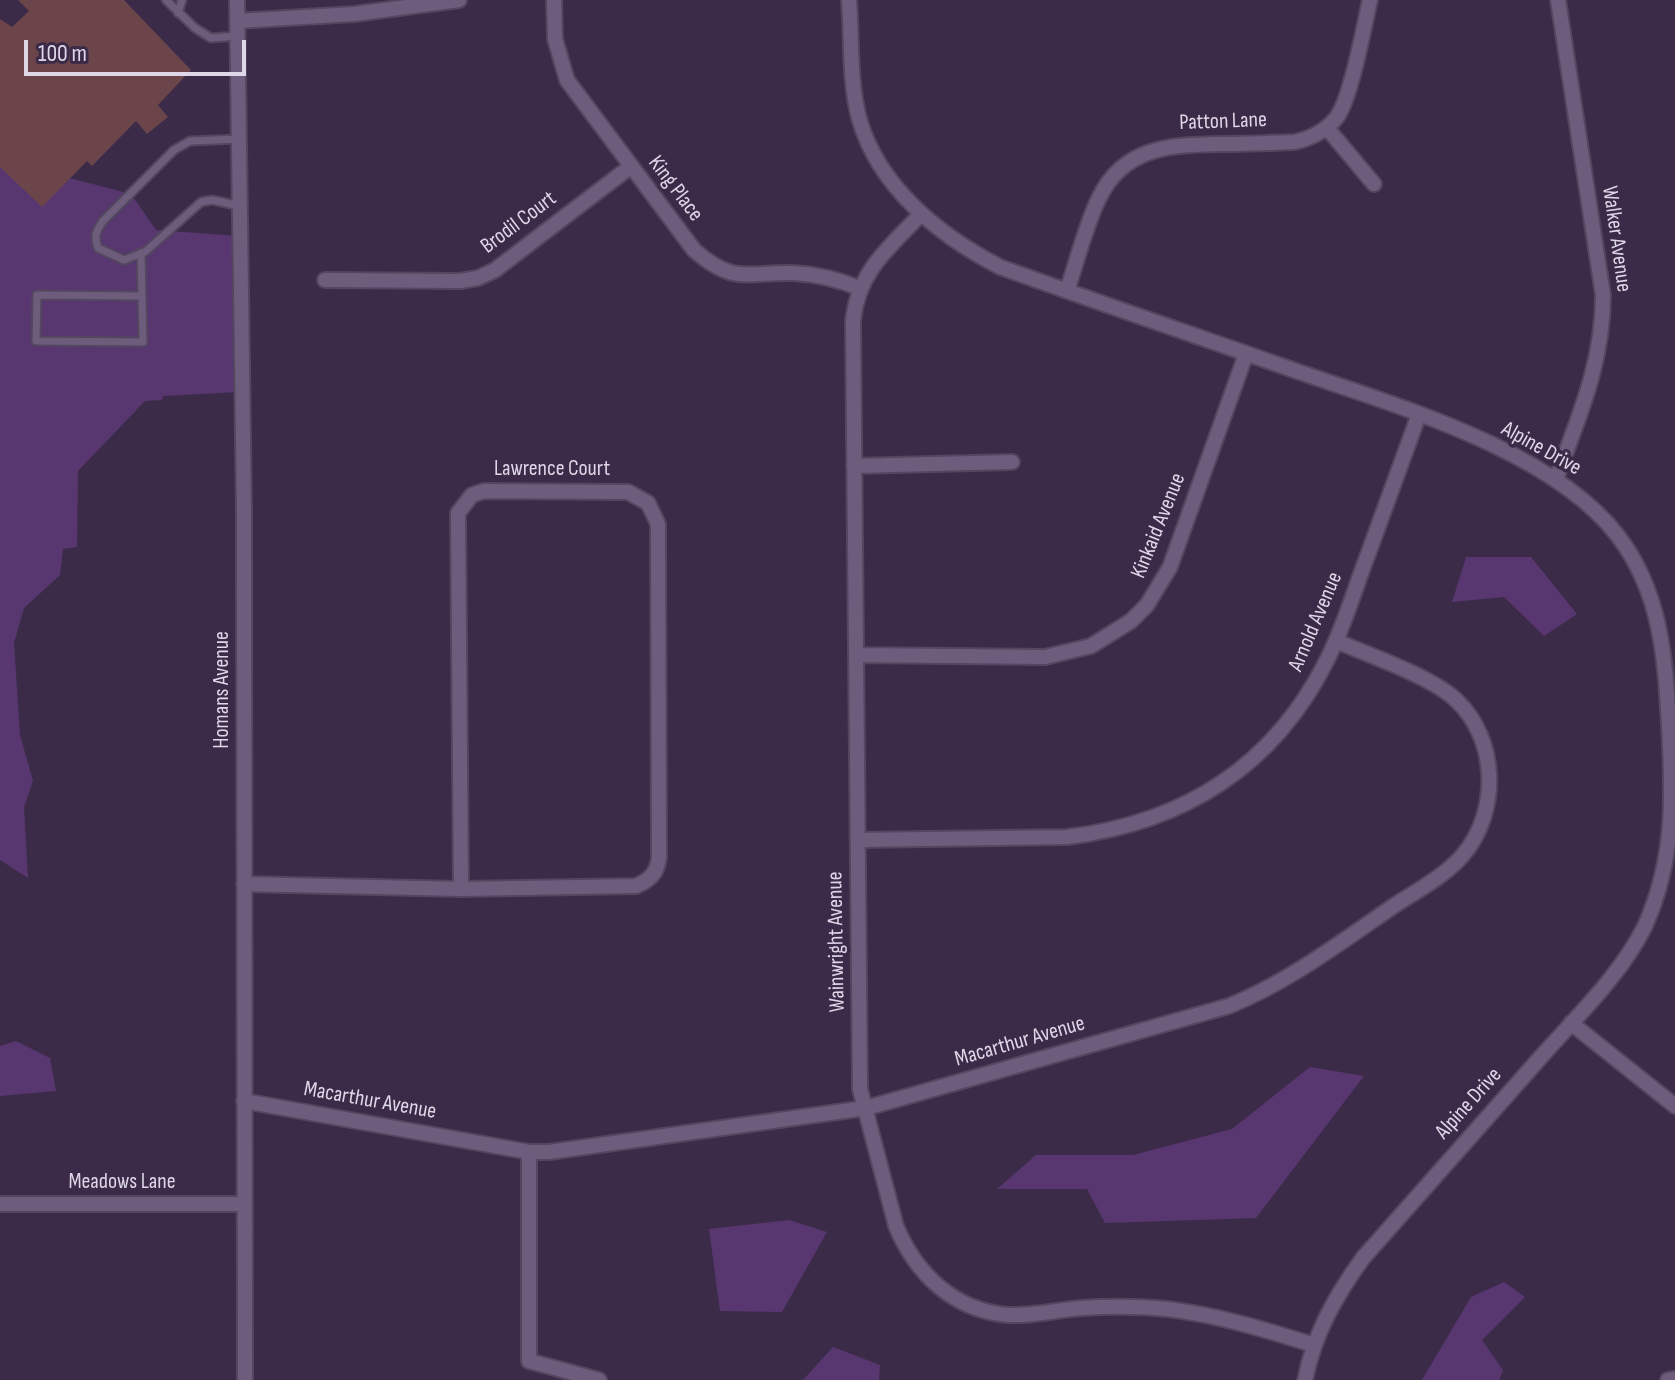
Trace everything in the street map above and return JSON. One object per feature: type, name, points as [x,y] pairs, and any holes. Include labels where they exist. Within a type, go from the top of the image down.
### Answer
[{"type":"street","name":"Homans Avenue","points":[[237,0],[244,511],[245,1380]]},
{"type":"street","points":[[237,29],[459,0]]},
{"type":"street","name":"King Place","points":[[554,0],[555,39],[567,80],[694,250],[722,269],[739,275],[814,274],[859,288]]},
{"type":"street","name":"Alpine Drive","points":[[849,0],[855,96],[860,119],[883,167],[921,214],[971,252],[1000,267],[1419,414],[1498,448],[1556,479],[1601,516],[1619,538],[1635,562],[1668,630],[1666,661],[1674,810],[1666,869],[1644,928],[1609,980],[1363,1258],[1330,1309],[1314,1345],[1305,1380]]},
{"type":"street","points":[[1370,0],[1344,106],[1327,128],[1374,184]]},
{"type":"street","name":"Walker Avenue","points":[[1556,479],[1596,369],[1603,324],[1603,295],[1558,0]]},
{"type":"street","name":"Patton Lane","points":[[1067,291],[1099,199],[1120,170],[1134,159],[1152,150],[1177,145],[1295,142],[1327,128]]},
{"type":"street","name":"Brodil Court","points":[[325,280],[460,281],[478,278],[510,259],[630,167]]},
{"type":"street","name":"Wainwright Avenue","points":[[921,214],[873,265],[859,288],[853,321],[860,1089],[896,1226],[917,1267],[932,1283],[966,1304],[1008,1315],[1080,1308],[1166,1309],[1250,1325],[1314,1345]]},
{"type":"street","name":"Kinkaid Avenue","points":[[856,655],[1045,657],[1091,646],[1131,621],[1147,605],[1170,567],[1246,354]]},
{"type":"street","name":"Arnold Avenue","points":[[858,840],[1067,837],[1130,826],[1161,816],[1218,786],[1264,748],[1309,692],[1336,641],[1419,414]]},
{"type":"street","points":[[854,466],[1012,462]]},
{"type":"street","name":"Lawrence Court","points":[[244,884],[461,889],[636,886],[654,874],[659,858],[658,524],[654,513],[639,496],[617,491],[484,491],[472,495],[458,513],[461,889]]},
{"type":"street","name":"Macarthur Avenue","points":[[244,1101],[529,1152],[866,1108],[1229,1006],[1261,993],[1291,977],[1448,869],[1474,841],[1483,822],[1489,763],[1478,727],[1454,698],[1438,687],[1336,641]]},
{"type":"street","points":[[1571,1023],[1675,1106]]},
{"type":"street","points":[[529,1152],[529,1361],[599,1380]]},
{"type":"street","name":"Meadows Lane","points":[[0,1204],[245,1204]]},
{"type":"street","points":[[1668,1380],[1675,1379]]},
{"type":"lane","points":[[166,0],[195,28],[211,38],[237,29]]},
{"type":"lane","points":[[178,13],[182,0]]},
{"type":"lane","points":[[239,139],[190,141],[174,150],[96,230],[98,248],[124,260],[141,253],[201,202],[212,200],[240,206]]},
{"type":"lane","points":[[141,253],[142,296],[143,342],[36,341],[37,295],[142,296]]},
{"type":"shaded area","points":[[0,116],[58,175],[131,194],[156,230],[237,236],[239,392],[163,396],[162,400],[145,401],[78,471],[77,547],[63,549],[60,575],[24,608],[14,643],[20,735],[33,781],[24,807],[28,878],[0,860]]},
{"type":"shaded area","points":[[1466,557],[1531,557],[1577,614],[1544,636],[1504,597],[1452,602]]},
{"type":"shaded area","points":[[16,1041],[50,1058],[56,1091],[0,1096],[0,1046]]},
{"type":"shaded area","points":[[1310,1067],[1364,1076],[1256,1218],[1105,1223],[1087,1189],[997,1189],[1036,1155],[1133,1155],[1232,1129]]},
{"type":"shaded area","points":[[789,1220],[827,1232],[782,1312],[720,1311],[709,1229]]},
{"type":"shaded area","points":[[1504,1282],[1525,1297],[1482,1340],[1503,1370],[1499,1380],[1422,1380],[1471,1297]]},
{"type":"shaded area","points":[[833,1347],[880,1365],[879,1380],[803,1380]]},
{"type":"building","points":[[18,0],[124,0],[191,70],[158,105],[168,117],[147,134],[136,121],[92,166],[87,161],[42,207],[0,167],[0,19],[12,27],[29,11]]}]
